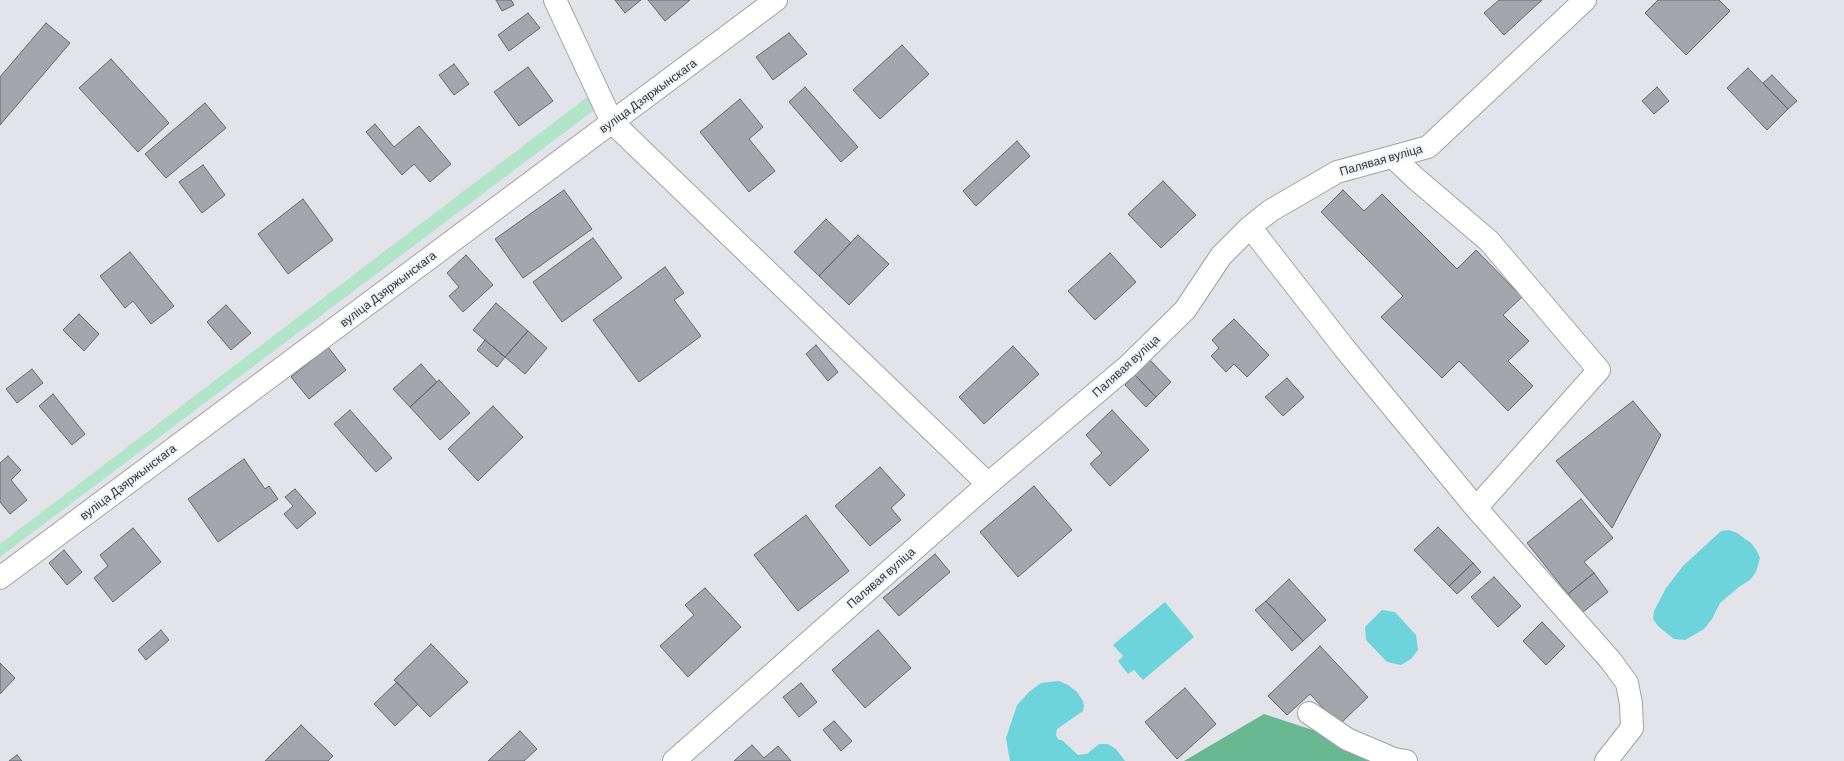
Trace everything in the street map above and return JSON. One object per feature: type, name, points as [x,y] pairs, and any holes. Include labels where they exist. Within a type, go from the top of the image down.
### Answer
[{"type":"street","points":[[555,0],[612,122],[988,484]]},
{"type":"street","name":"вуліца Дзяржынскага","points":[[0,578],[776,0]]},
{"type":"street","name":"Палявая вуліца","points":[[674,761],[988,484],[1128,366],[1180,316],[1221,256],[1250,227],[1270,211],[1337,172],[1428,147],[1585,0]]},
{"type":"street","points":[[1393,157],[1415,178],[1489,241],[1599,370],[1476,508]]},
{"type":"street","points":[[1250,227],[1345,349],[1476,508],[1611,661],[1627,683],[1631,704],[1632,728],[1606,761]]},
{"type":"street","points":[[1309,713],[1347,740],[1394,759],[1406,761]]},
{"type":"green space","points":[[586,98],[594,99],[595,107],[593,111],[0,557],[0,544]]},
{"type":"green space","points":[[1264,714],[1328,735],[1375,761],[1184,761]]},
{"type":"water","points":[[1729,530],[1737,533],[1751,543],[1757,551],[1760,558],[1756,572],[1750,580],[1720,603],[1712,619],[1704,629],[1685,640],[1674,639],[1658,626],[1653,619],[1654,611],[1666,588],[1683,566],[1721,531]]},
{"type":"water","points":[[1165,602],[1194,637],[1143,680],[1134,670],[1128,674],[1118,661],[1123,656],[1113,645]]},
{"type":"water","points":[[1382,610],[1395,612],[1416,635],[1418,650],[1411,659],[1401,665],[1387,662],[1366,640],[1365,627]]},
{"type":"water","points":[[1059,681],[1068,685],[1077,692],[1083,701],[1084,707],[1083,711],[1057,729],[1056,735],[1058,739],[1063,741],[1078,755],[1087,754],[1099,744],[1108,744],[1116,749],[1125,761],[1010,761],[1006,738],[1017,705],[1029,692],[1041,683]]},
{"type":"building","points":[[496,0],[511,0],[514,5],[502,11]]},
{"type":"building","points":[[615,0],[641,0],[625,13]]},
{"type":"building","points":[[648,0],[690,0],[665,21]]},
{"type":"building","points":[[1499,0],[1542,0],[1504,35],[1484,13]]},
{"type":"building","points":[[1658,0],[1719,0],[1730,11],[1686,55],[1645,13]]},
{"type":"building","points":[[528,13],[540,28],[509,51],[498,35]]},
{"type":"building","points":[[46,23],[70,43],[0,125],[0,77]]},
{"type":"building","points":[[789,33],[807,54],[773,80],[756,57]]},
{"type":"building","points":[[902,45],[929,74],[880,119],[853,90]]},
{"type":"building","points":[[111,59],[169,123],[138,152],[79,88]]},
{"type":"building","points":[[454,64],[469,84],[454,95],[439,75]]},
{"type":"building","points":[[528,67],[553,101],[519,126],[494,92]]},
{"type":"building","points":[[1748,68],[1788,109],[1767,130],[1727,88]]},
{"type":"building","points":[[1772,75],[1797,101],[1788,109],[1763,83]]},
{"type":"building","points":[[805,87],[858,147],[841,162],[789,102]]},
{"type":"building","points":[[1657,87],[1669,101],[1654,114],[1642,101]]},
{"type":"building","points":[[740,99],[763,127],[749,139],[775,171],[749,192],[700,132]]},
{"type":"building","points":[[205,103],[226,128],[166,178],[145,154]]},
{"type":"building","points":[[375,124],[394,147],[419,126],[451,164],[430,182],[414,164],[402,175],[366,132]]},
{"type":"building","points":[[1017,141],[1030,156],[976,206],[963,191]]},
{"type":"building","points":[[203,165],[225,195],[202,213],[179,182]]},
{"type":"building","points":[[1163,181],[1196,215],[1161,248],[1128,214]]},
{"type":"building","points":[[564,190],[592,229],[523,278],[495,239]]},
{"type":"building","points":[[1343,190],[1364,211],[1382,194],[1457,269],[1476,250],[1522,297],[1503,315],[1529,341],[1508,361],[1533,386],[1508,411],[1459,361],[1442,378],[1381,317],[1403,296],[1321,212]]},
{"type":"building","points":[[303,199],[333,240],[288,274],[258,234]]},
{"type":"building","points":[[826,219],[851,243],[819,276],[794,252]]},
{"type":"building","points":[[858,235],[889,264],[849,305],[819,276]]},
{"type":"building","points":[[593,238],[622,278],[562,322],[533,282]]},
{"type":"building","points":[[130,252],[174,306],[151,324],[133,301],[125,308],[100,276]]},
{"type":"building","points":[[1110,253],[1136,282],[1095,320],[1068,291]]},
{"type":"building","points":[[466,255],[493,285],[463,312],[449,296],[459,287],[447,273]]},
{"type":"building","points":[[665,267],[684,293],[674,300],[701,336],[639,382],[593,320]]},
{"type":"building","points":[[496,303],[528,331],[505,357],[473,330]]},
{"type":"building","points":[[226,305],[251,333],[231,350],[207,322]]},
{"type":"building","points":[[79,314],[99,334],[84,351],[63,330]]},
{"type":"building","points":[[1234,319],[1269,355],[1247,377],[1234,364],[1226,372],[1211,356],[1219,348],[1212,340]]},
{"type":"building","points":[[528,331],[547,348],[525,374],[505,357]]},
{"type":"building","points":[[485,340],[505,357],[497,367],[477,350]]},
{"type":"building","points":[[816,345],[838,372],[828,381],[806,354]]},
{"type":"building","points":[[1013,346],[1039,374],[984,424],[959,397]]},
{"type":"building","points":[[328,347],[346,370],[309,399],[291,377]]},
{"type":"building","points":[[1150,360],[1171,382],[1156,397],[1135,375]]},
{"type":"building","points":[[421,364],[437,382],[410,407],[393,389]]},
{"type":"building","points":[[32,369],[43,383],[17,403],[6,389]]},
{"type":"building","points":[[1135,375],[1156,397],[1146,407],[1125,385]]},
{"type":"building","points":[[1287,378],[1304,397],[1283,416],[1265,397]]},
{"type":"building","points":[[439,380],[470,413],[440,440],[410,407]]},
{"type":"building","points":[[53,394],[85,434],[72,445],[39,406]]},
{"type":"building","points":[[1633,401],[1661,435],[1612,528],[1556,461]]},
{"type":"building","points":[[493,406],[523,437],[478,481],[448,449]]},
{"type":"building","points":[[350,410],[392,458],[376,472],[334,424]]},
{"type":"building","points":[[1112,410],[1149,450],[1110,486],[1090,464],[1102,453],[1086,435]]},
{"type":"building","points":[[8,456],[21,470],[11,480],[27,500],[10,514],[0,502],[0,463]]},
{"type":"building","points":[[244,459],[265,489],[269,486],[278,499],[218,542],[188,499]]},
{"type":"building","points":[[880,467],[905,495],[891,508],[901,520],[870,546],[835,506]]},
{"type":"building","points":[[1034,486],[1072,530],[1018,577],[980,532]]},
{"type":"building","points":[[295,489],[316,513],[297,529],[284,514],[293,506],[285,497]]},
{"type":"building","points":[[1581,499],[1613,538],[1584,562],[1594,573],[1568,594],[1527,543]]},
{"type":"building","points":[[806,515],[849,571],[798,611],[754,555]]},
{"type":"building","points":[[1438,527],[1473,563],[1449,586],[1414,550]]},
{"type":"building","points":[[133,528],[161,562],[113,602],[94,578],[108,566],[100,555]]},
{"type":"building","points":[[64,550],[82,572],[67,585],[49,563]]},
{"type":"building","points":[[935,554],[950,572],[899,616],[883,598]]},
{"type":"building","points":[[1473,563],[1481,572],[1457,594],[1449,586]]},
{"type":"building","points":[[1594,573],[1608,592],[1583,612],[1568,594]]},
{"type":"building","points":[[1494,577],[1521,606],[1498,627],[1471,597]]},
{"type":"building","points":[[1289,579],[1326,620],[1303,641],[1266,601]]},
{"type":"building","points":[[705,588],[741,627],[688,677],[660,646],[694,615],[685,605]]},
{"type":"building","points":[[1266,601],[1303,641],[1292,651],[1255,610]]},
{"type":"building","points":[[1542,622],[1565,646],[1546,665],[1523,641]]},
{"type":"building","points":[[161,630],[169,640],[146,660],[138,650]]},
{"type":"building","points":[[878,630],[911,668],[865,708],[832,670]]},
{"type":"building","points":[[431,644],[468,682],[430,717],[394,680]]},
{"type":"building","points":[[1320,646],[1368,697],[1339,725],[1310,694],[1287,715],[1268,696]]},
{"type":"building","points":[[0,663],[15,678],[0,694]]},
{"type":"building","points":[[397,682],[418,704],[395,726],[374,704]]},
{"type":"building","points":[[801,683],[817,702],[799,717],[783,697]]},
{"type":"building","points":[[1185,688],[1216,724],[1177,759],[1145,722]]},
{"type":"building","points":[[834,721],[852,741],[841,751],[823,730]]},
{"type":"building","points":[[301,725],[333,756],[328,761],[265,761]]},
{"type":"building","points":[[520,731],[537,749],[524,761],[488,761]]},
{"type":"building","points":[[752,745],[764,758],[778,746],[791,761],[734,761]]},
{"type":"building","points":[[17,755],[22,761],[9,761]]}]
